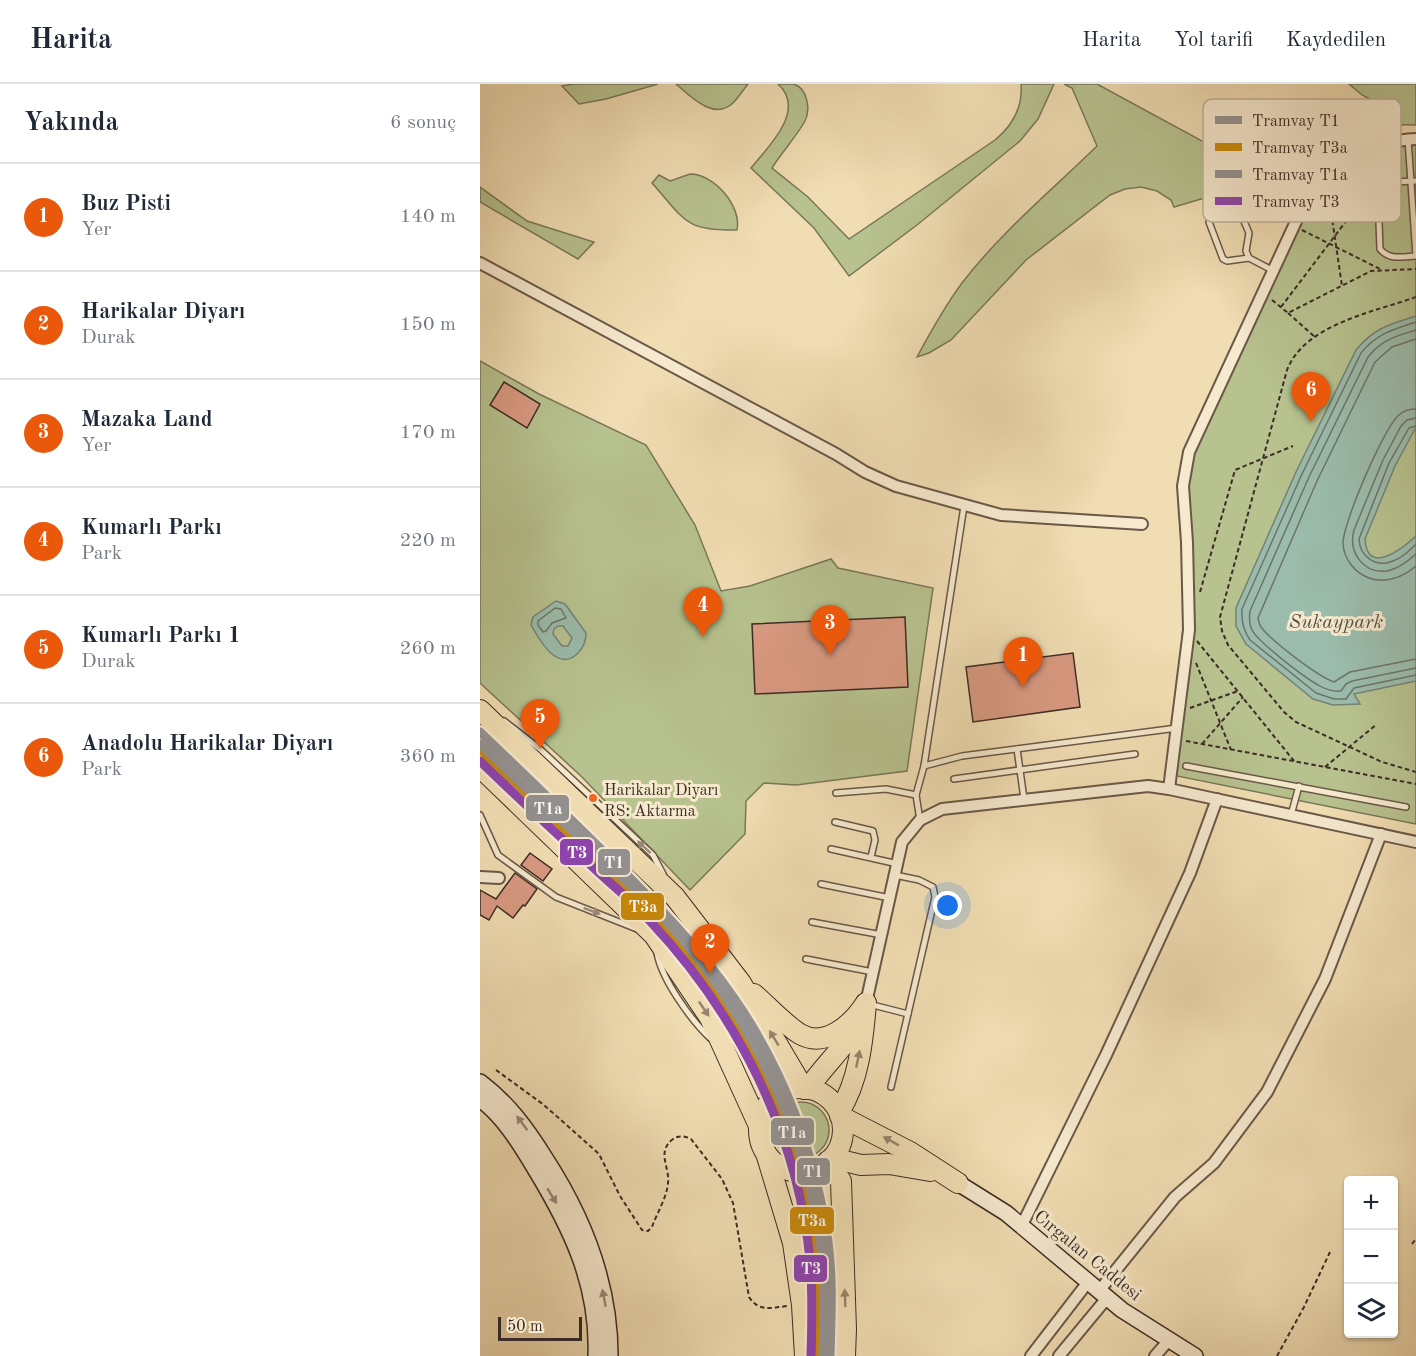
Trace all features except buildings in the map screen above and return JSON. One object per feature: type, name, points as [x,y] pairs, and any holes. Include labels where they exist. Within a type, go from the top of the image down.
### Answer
[{"type":"highway","points":[[486,710],[675,897],[741,982],[806,1089]]},
{"type":"highway","points":[[480,767],[654,935],[710,1018],[759,1126]]},
{"type":"highway","points":[[741,982],[799,1033],[810,1038],[823,1038],[837,1032],[853,1020],[866,1003]]},
{"type":"highway","points":[[806,1089],[849,1038],[866,1003]]},
{"type":"highway","points":[[766,1153],[777,1165],[793,1171],[813,1170],[830,1160],[839,1147],[843,1135],[840,1114],[847,1100],[857,1066],[866,1003]]},
{"type":"highway","points":[[805,1356],[802,1305],[793,1243],[759,1135],[759,1126],[764,1111],[773,1099],[784,1092],[806,1089],[823,1095],[831,1101],[840,1114],[902,1148],[958,1183]]},
{"type":"highway","points":[[830,1160],[861,1165],[889,1164],[917,1168],[958,1183]]},
{"type":"highway","points":[[830,1160],[841,1181],[845,1356]]},
{"type":"street","points":[[1169,789],[1188,635],[1187,542],[1183,486],[1186,463],[1295,222]]},
{"type":"street","points":[[480,263],[836,454],[880,480],[1001,515],[1142,524]]},
{"type":"street","points":[[866,1003],[902,842],[920,820],[934,812],[951,807],[1148,786],[1416,842]]},
{"type":"street","points":[[1022,1226],[1191,873],[1217,799]]},
{"type":"street","points":[[1031,1356],[1098,1290],[1174,1197],[1214,1163],[1267,1092],[1325,979],[1382,834]]},
{"type":"street","points":[[480,877],[499,878]]},
{"type":"street","points":[[480,1082],[512,1111],[530,1134],[567,1192],[579,1216],[597,1267],[605,1301],[610,1356]]},
{"type":"street","points":[[480,1099],[508,1126],[561,1210],[579,1251],[592,1305],[596,1356]]},
{"type":"street","name":"Cırgalan Caddesi","points":[[958,1183],[990,1202],[1022,1226],[1098,1290],[1195,1356]]},
{"type":"street","points":[[1059,1356],[1098,1290]]},
{"type":"street","points":[[1155,1356],[1169,1340]]},
{"type":"lane","points":[[1379,222],[1380,249],[1385,255],[1390,257],[1416,256],[1412,139]]},
{"type":"lane","points":[[1209,222],[1223,259],[1227,261],[1249,258],[1272,270]]},
{"type":"lane","points":[[1245,222],[1249,233],[1246,251],[1249,258]]},
{"type":"lane","points":[[920,820],[916,795],[924,766],[964,506]]},
{"type":"lane","points":[[480,703],[486,710]]},
{"type":"lane","points":[[500,717],[540,749],[652,855],[675,897]]},
{"type":"lane","points":[[924,766],[962,756],[1177,728]]},
{"type":"lane","points":[[1017,749],[1024,799]]},
{"type":"lane","points":[[954,779],[1135,754]]},
{"type":"lane","points":[[1186,766],[1406,807]]},
{"type":"lane","points":[[1291,815],[1299,786]]},
{"type":"lane","points":[[836,793],[886,789],[916,795]]},
{"type":"lane","points":[[480,815],[498,855],[556,897],[654,935]]},
{"type":"lane","points":[[836,822],[873,831],[875,840],[871,857]]},
{"type":"lane","points":[[831,849],[871,857],[933,887],[935,897],[891,1087]]},
{"type":"lane","points":[[821,884],[890,898]]},
{"type":"lane","points":[[812,922],[882,935]]},
{"type":"lane","points":[[806,959],[873,972]]},
{"type":"lane","points":[[866,1003],[908,1014]]},
{"type":"path","points":[[1333,222],[1342,286]]},
{"type":"path","points":[[1315,337],[1281,307],[1346,222]]},
{"type":"path","points":[[1293,225],[1383,271]]},
{"type":"path","points":[[1288,314],[1371,271],[1416,269]]},
{"type":"path","points":[[1416,297],[1336,324],[1299,350],[1290,364],[1221,611],[1222,631],[1228,645],[1289,717],[1394,767],[1416,772]]},
{"type":"path","points":[[1199,596],[1235,470],[1293,446]]},
{"type":"path","points":[[1188,635],[1238,691],[1294,761]]},
{"type":"path","points":[[1188,635],[1231,750]]},
{"type":"path","points":[[1179,711],[1238,691]]},
{"type":"path","points":[[1202,744],[1243,697]]},
{"type":"path","points":[[1325,767],[1377,724]]},
{"type":"path","points":[[1175,739],[1416,784]]},
{"type":"path","points":[[496,1070],[544,1105],[599,1154],[620,1196],[642,1230],[648,1231],[652,1227],[668,1184],[664,1159],[666,1149],[675,1138],[683,1136],[691,1139],[722,1179],[733,1203],[737,1215],[747,1293],[751,1301],[764,1309],[802,1305]]},
{"type":"path","points":[[1412,1244],[1416,1239]]},
{"type":"path","points":[[1277,1356],[1304,1307],[1330,1252]]},
{"type":"green space","points":[[658,84],[579,104],[562,86]]},
{"type":"green space","points":[[676,84],[748,84],[733,103],[726,108],[718,109],[703,105]]},
{"type":"green space","points":[[778,84],[793,84],[802,89],[808,111],[805,121],[772,168],[808,197],[849,239],[995,140],[1007,129],[1015,115],[1020,100],[1021,84],[1054,84],[1038,119],[1020,141],[917,225],[849,276],[814,228],[751,168],[775,139],[787,116],[786,94]]},
{"type":"green space","points":[[1064,84],[1097,84],[1203,142],[1203,198],[1174,207],[1171,200],[1157,191],[1141,187],[1125,189],[1110,195],[1026,260],[951,340],[917,357],[950,301],[977,264],[1010,229],[1097,146],[1072,88]]},
{"type":"green space","points":[[1349,84],[1416,84],[1416,125],[1401,125],[1401,99],[1370,99]]},
{"type":"green space","points":[[1401,145],[1416,145],[1416,824],[1172,775],[1185,599],[1178,496],[1234,349],[1293,222],[1401,222]]},
{"type":"green space","points":[[690,174],[708,179],[724,193],[735,211],[737,230],[706,228],[687,221],[652,183],[659,175],[670,181]]},
{"type":"green space","points":[[480,187],[527,221],[594,242],[578,259],[480,202]]},
{"type":"green space","points":[[480,361],[539,394],[646,445],[695,525],[721,591],[750,586],[831,559],[838,568],[933,588],[907,771],[796,785],[764,783],[746,801],[745,834],[690,890],[582,777],[480,683]]},
{"type":"green space","points":[[795,1102],[807,1102],[821,1110],[829,1124],[827,1141],[821,1150],[807,1158],[795,1158],[778,1146],[773,1136],[773,1124],[785,1107]]},
{"type":"water","name":"Sukaypark","points":[[1416,316],[1416,427],[1395,466],[1365,539],[1367,550],[1372,556],[1379,558],[1395,552],[1416,536],[1416,681],[1354,694],[1360,704],[1333,705],[1313,699],[1246,644],[1236,626],[1236,608],[1296,472],[1356,350],[1369,337],[1390,324]]},
{"type":"water","points":[[556,601],[565,604],[586,633],[581,650],[572,658],[567,659],[561,659],[552,654],[531,625],[533,617]],"holes":[[[563,626],[572,638],[568,646],[562,646],[553,634],[554,629]]]},
{"type":"tram line","name":"T1","points":[[480,732],[600,848],[678,929],[734,998],[768,1054],[783,1084],[806,1146],[823,1210],[831,1270],[830,1356]]},
{"type":"tram line","name":"T1a","points":[[480,744],[659,913],[691,950],[745,1029],[768,1072],[803,1161],[822,1256],[823,1356]]},
{"type":"tram line","name":"T3a","points":[[480,749],[639,902],[697,969],[742,1031],[784,1118],[795,1148],[811,1211],[819,1271],[818,1356]]},
{"type":"tram line","name":"T3","points":[[480,761],[643,913],[709,994],[735,1035],[758,1077],[777,1121],[792,1166],[803,1213],[810,1260],[811,1356]]},
{"type":"place","name":"Anadolu Harikalar Diyarı","points":[[1311,422]]},
{"type":"place","name":"Kumarlı Parkı","points":[[703,637]]},
{"type":"place","name":"Mazaka Land","points":[[830,655]]},
{"type":"place","name":"Buz Pisti","points":[[1023,687]]},
{"type":"place","name":"Kumarlı Parkı 1","points":[[540,749]]},
{"type":"place","name":"Harikalar Diyarı RS: Aktarma","points":[[593,798]]},
{"type":"place","name":"Harikalar Diyarı","points":[[710,974]]}]
